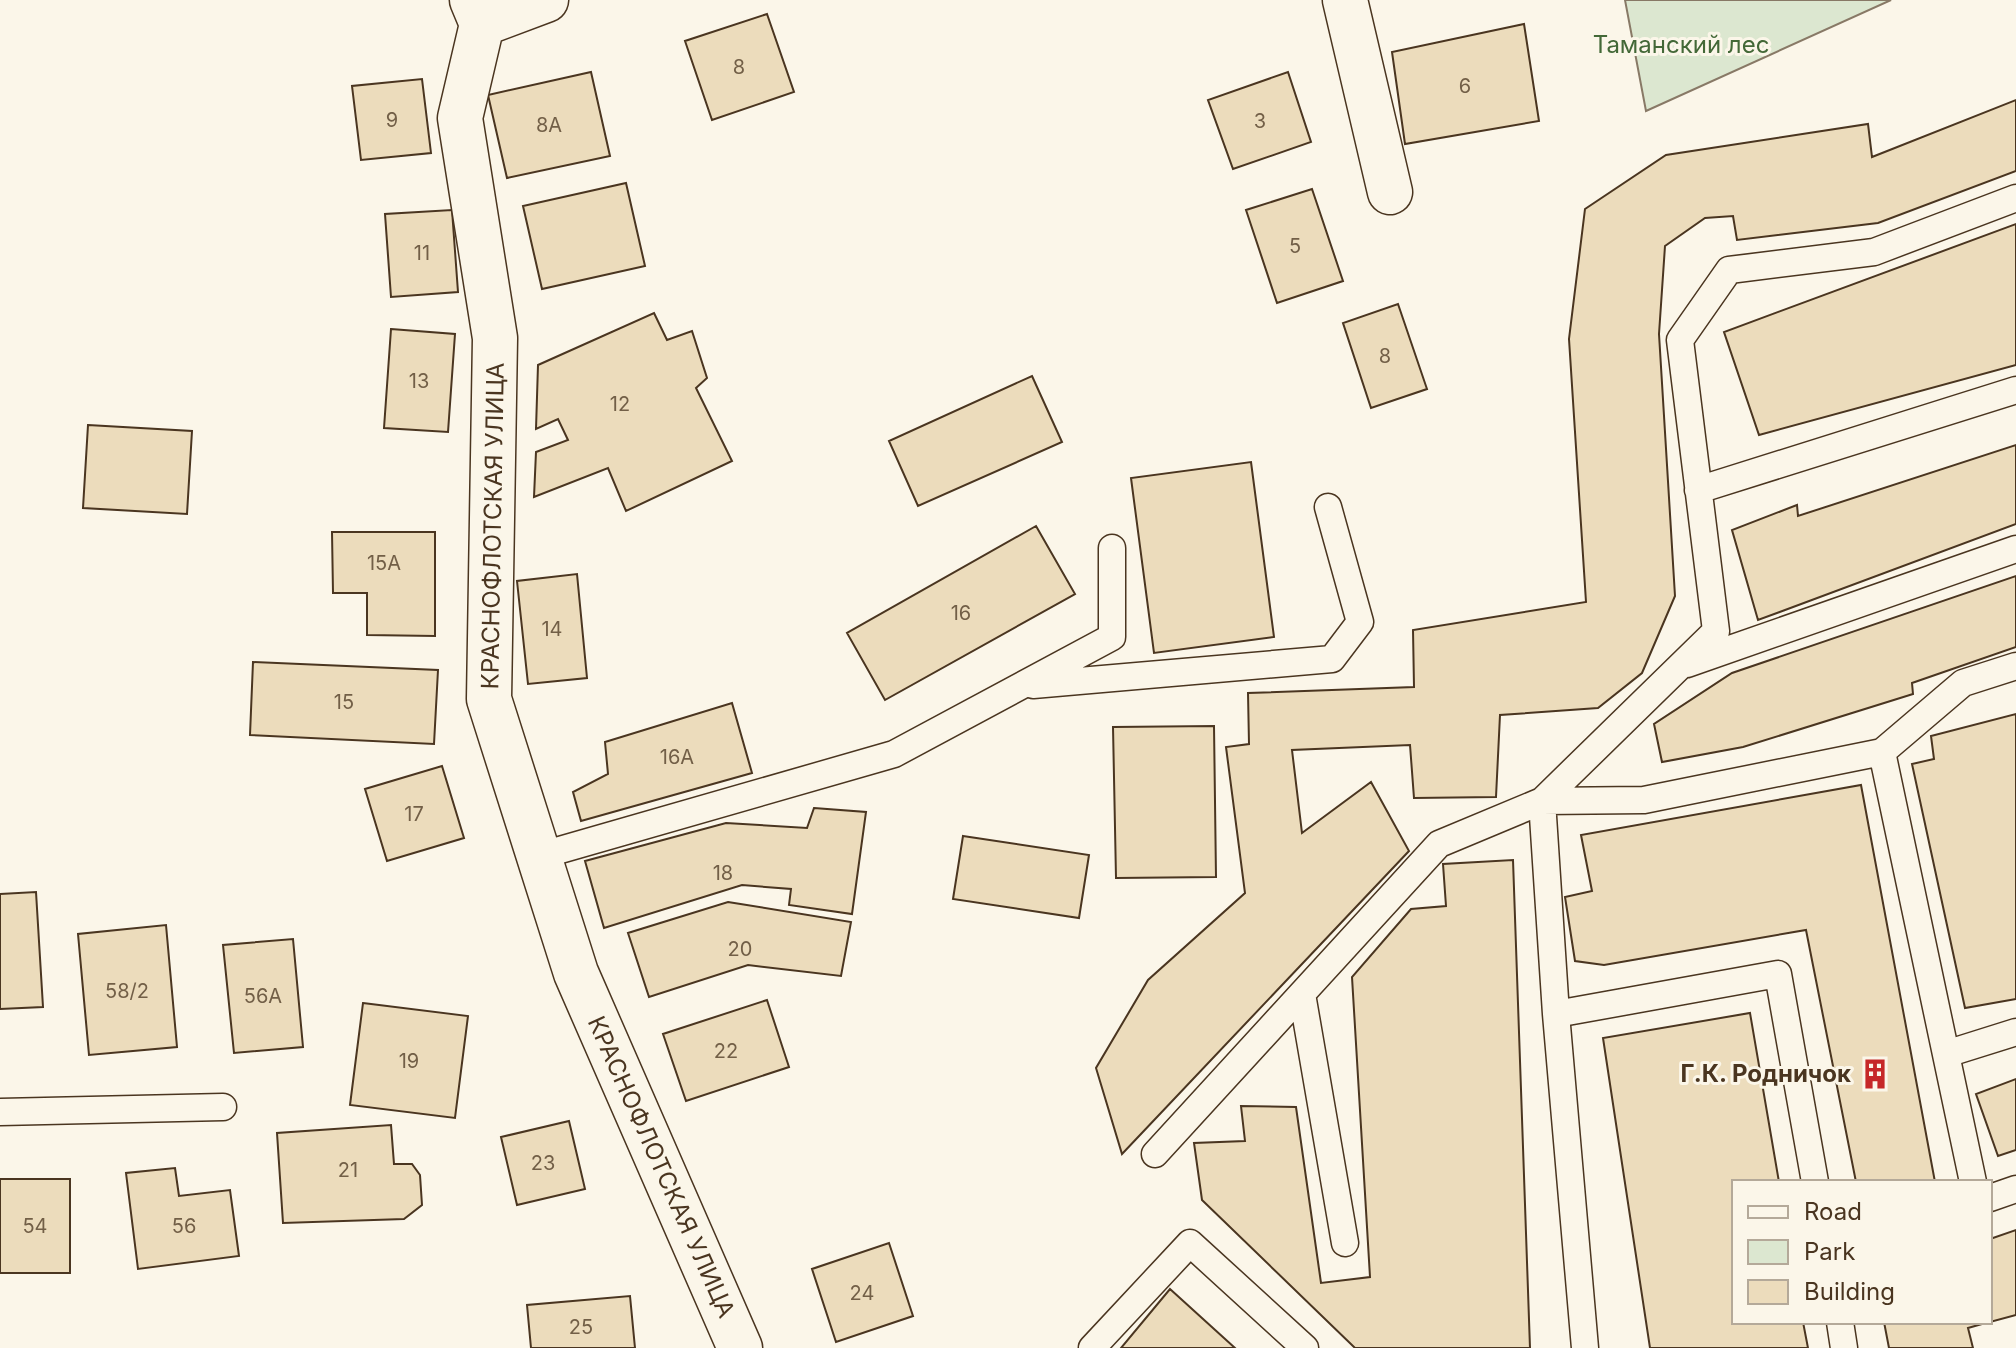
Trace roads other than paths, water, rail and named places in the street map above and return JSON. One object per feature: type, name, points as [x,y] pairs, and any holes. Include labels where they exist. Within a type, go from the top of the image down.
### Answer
[{"type":"street","points":[[477,12],[546,0]]},
{"type":"street","points":[[1345,0],[1390,192]]},
{"type":"street","name":"КРАСНОФЛОТСКАЯ УЛИЦА","points":[[477,12],[460,118],[495,338],[489,699],[576,973],[740,1348]]},
{"type":"lane","points":[[1155,1154],[1439,844],[1542,801],[1716,631],[1680,340],[1729,270],[1874,252],[2016,198]]},
{"type":"lane","points":[[1698,490],[2016,390]]},
{"type":"lane","points":[[1022,686],[1332,659],[1360,622],[1328,507]]},
{"type":"lane","points":[[539,856],[894,754],[1022,686],[1112,637],[1112,548]]},
{"type":"lane","points":[[1680,666],[2016,549]]},
{"type":"lane","points":[[1542,801],[1644,800],[1882,752],[1963,683],[2016,666]]},
{"type":"lane","points":[[1882,752],[1973,1180]]},
{"type":"lane","points":[[1542,801],[1556,1014],[1585,1348]]},
{"type":"lane","points":[[1556,1014],[1778,974],[1815,1180]]},
{"type":"lane","points":[[1302,994],[1345,1243]]},
{"type":"lane","points":[[1946,1054],[2016,1032]]},
{"type":"lane","points":[[0,1112],[223,1107]]},
{"type":"lane","points":[[1992,1197],[2016,1189]]},
{"type":"lane","points":[[1092,1348],[1190,1243],[1305,1348]]},
{"type":"lane","points":[[1840,1324],[1844,1348]]},
{"type":"place","name":"Г.К. Родничок","points":[[1875,1074]]},
{"type":"park label","name":"Таманский лес","points":[[1681,45]]}]
